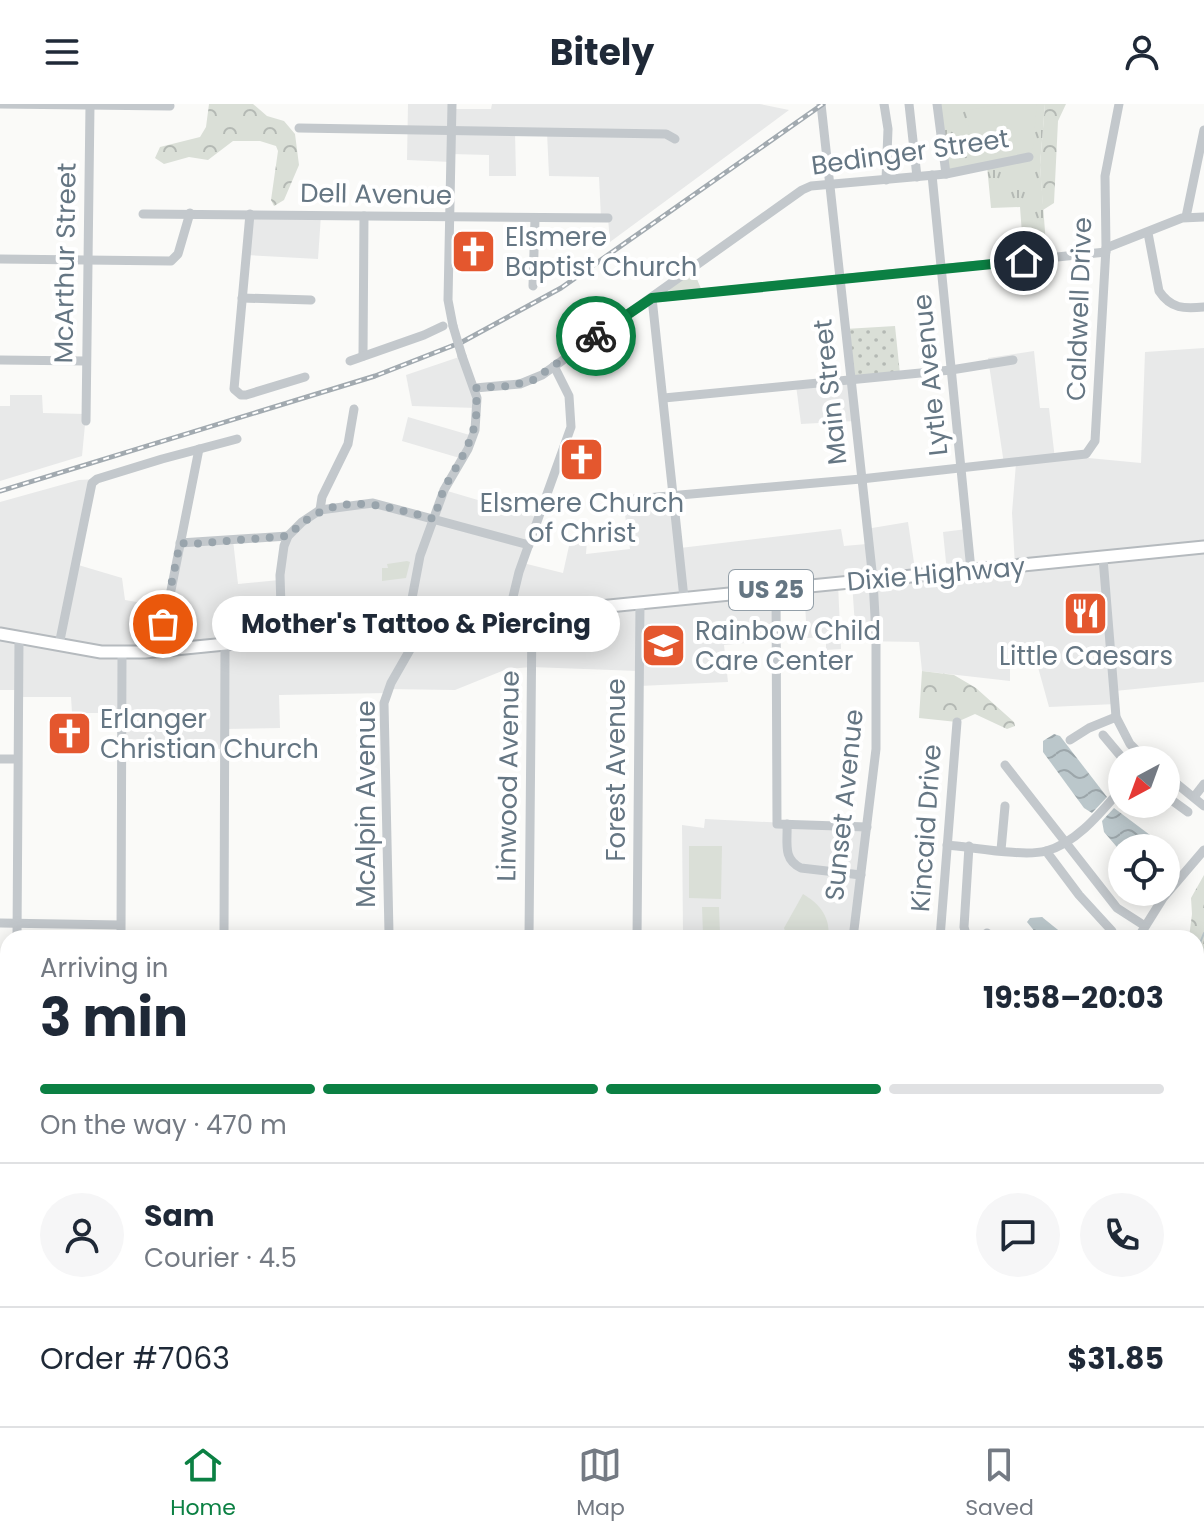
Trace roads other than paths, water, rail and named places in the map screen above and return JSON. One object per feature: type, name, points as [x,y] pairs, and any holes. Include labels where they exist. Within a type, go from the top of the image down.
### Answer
[{"type":"main road","name":"Dixie Highway","points":[[0,634],[122,653],[159,651],[1204,547]]},
{"type":"street","points":[[0,104],[170,106]]},
{"type":"street","points":[[452,104],[448,326],[475,388]]},
{"type":"street","name":"Main Street","points":[[821,104],[873,580]]},
{"type":"street","points":[[884,104],[888,129],[886,180]]},
{"type":"street","points":[[909,104],[917,177]]},
{"type":"street","points":[[937,104],[946,174]]},
{"type":"street","name":"Caldwell Drive","points":[[613,501],[861,479],[1086,454],[1095,441],[1106,250],[1105,176],[1119,104]]},
{"type":"street","name":"McArthur Street","points":[[86,421],[90,105]]},
{"type":"street","points":[[299,128],[666,134],[675,139]]},
{"type":"street","points":[[1186,217],[1204,130]]},
{"type":"street","name":"Bedinger Street","points":[[475,388],[533,380],[811,186],[946,174],[1029,157]]},
{"type":"street","name":"Lytle Avenue","points":[[932,175],[971,570]]},
{"type":"street","points":[[0,259],[171,261],[178,254],[190,213]]},
{"type":"street","name":"Dell Avenue","points":[[143,214],[608,218]]},
{"type":"street","points":[[250,214],[233,384],[237,393],[246,395],[305,377]]},
{"type":"street","points":[[363,356],[364,216]]},
{"type":"street","points":[[684,598],[652,298],[1106,250],[1186,217],[1204,217]]},
{"type":"street","points":[[533,286],[535,218]]},
{"type":"street","points":[[1148,233],[1159,291],[1164,299],[1182,309],[1204,307]]},
{"type":"street","points":[[242,298],[311,300]]},
{"type":"street","points":[[350,361],[448,326]]},
{"type":"street","points":[[0,360],[86,361]]},
{"type":"street","points":[[664,398],[951,370],[1013,360]]},
{"type":"street","points":[[511,616],[512,601],[529,545],[571,427],[569,396],[554,366]]},
{"type":"street","name":"McAlpin Avenue","points":[[389,930],[384,703],[391,683],[409,654],[415,577],[420,556],[444,490],[468,449],[475,430],[475,388]]},
{"type":"street","points":[[320,510],[322,497],[348,444],[354,409]]},
{"type":"street","points":[[59,645],[92,483],[237,439]]},
{"type":"street","points":[[159,651],[199,449]]},
{"type":"street","points":[[282,639],[280,567],[288,536],[320,510],[373,503],[529,545]]},
{"type":"street","points":[[180,543],[288,536]]},
{"type":"street","points":[[1103,558],[1116,717],[1132,746]]},
{"type":"street","name":"Sunset Avenue","points":[[854,930],[876,749],[873,580]]},
{"type":"street","points":[[776,589],[777,824],[867,827]]},
{"type":"street","name":"Forest Avenue","points":[[637,930],[640,603]]},
{"type":"street","name":"Linwood Avenue","points":[[529,930],[532,614]]},
{"type":"street","points":[[17,930],[19,638]]},
{"type":"street","points":[[224,930],[225,644]]},
{"type":"street","points":[[120,930],[122,653]]},
{"type":"street","points":[[1070,740],[1116,717]]},
{"type":"street","name":"Kincaid Drive","points":[[941,930],[957,722]]},
{"type":"street","points":[[1103,735],[1112,746]]},
{"type":"street","points":[[0,759],[17,759]]},
{"type":"street","points":[[1005,765],[1117,908],[1145,926]]},
{"type":"street","points":[[1194,797],[1204,784]]},
{"type":"street","points":[[1180,786],[1204,806]]},
{"type":"street","points":[[947,845],[1046,851],[1093,820],[1108,803]]},
{"type":"street","points":[[1001,850],[1005,806]]},
{"type":"street","points":[[1180,806],[1188,812]]},
{"type":"street","points":[[787,824],[787,854],[792,864],[801,868],[861,875]]},
{"type":"street","points":[[965,930],[969,846]]},
{"type":"street","points":[[1143,930],[1163,898],[1204,850]]},
{"type":"street","points":[[1046,851],[1079,895],[1111,930]]},
{"type":"street","points":[[0,923],[120,925]]},
{"type":"water","points":[[1054,734],[1060,736],[1107,797],[1092,813],[1084,808],[1043,752],[1043,741]]},
{"type":"water","points":[[1108,814],[1108,818],[1127,818],[1149,834],[1108,834],[1108,837],[1102,821]]},
{"type":"water","points":[[1042,917],[1058,930],[1034,930],[1027,922],[1030,918]]},
{"type":"railway","points":[[0,491],[375,376],[462,342],[561,288],[823,104]]},
{"type":"place","name":"Elsmere Baptist Church","points":[[474,252]]},
{"type":"place","name":"Elsmere Church of Christ","points":[[582,460]]},
{"type":"place","name":"Little Caesars","points":[[1086,613]]},
{"type":"place","name":"Mother's Tattoo & Piercing","points":[[163,624]]},
{"type":"place","name":"Rainbow Child Care Center","points":[[664,646]]},
{"type":"place","name":"Erlanger Christian Church","points":[[69,734]]}]
